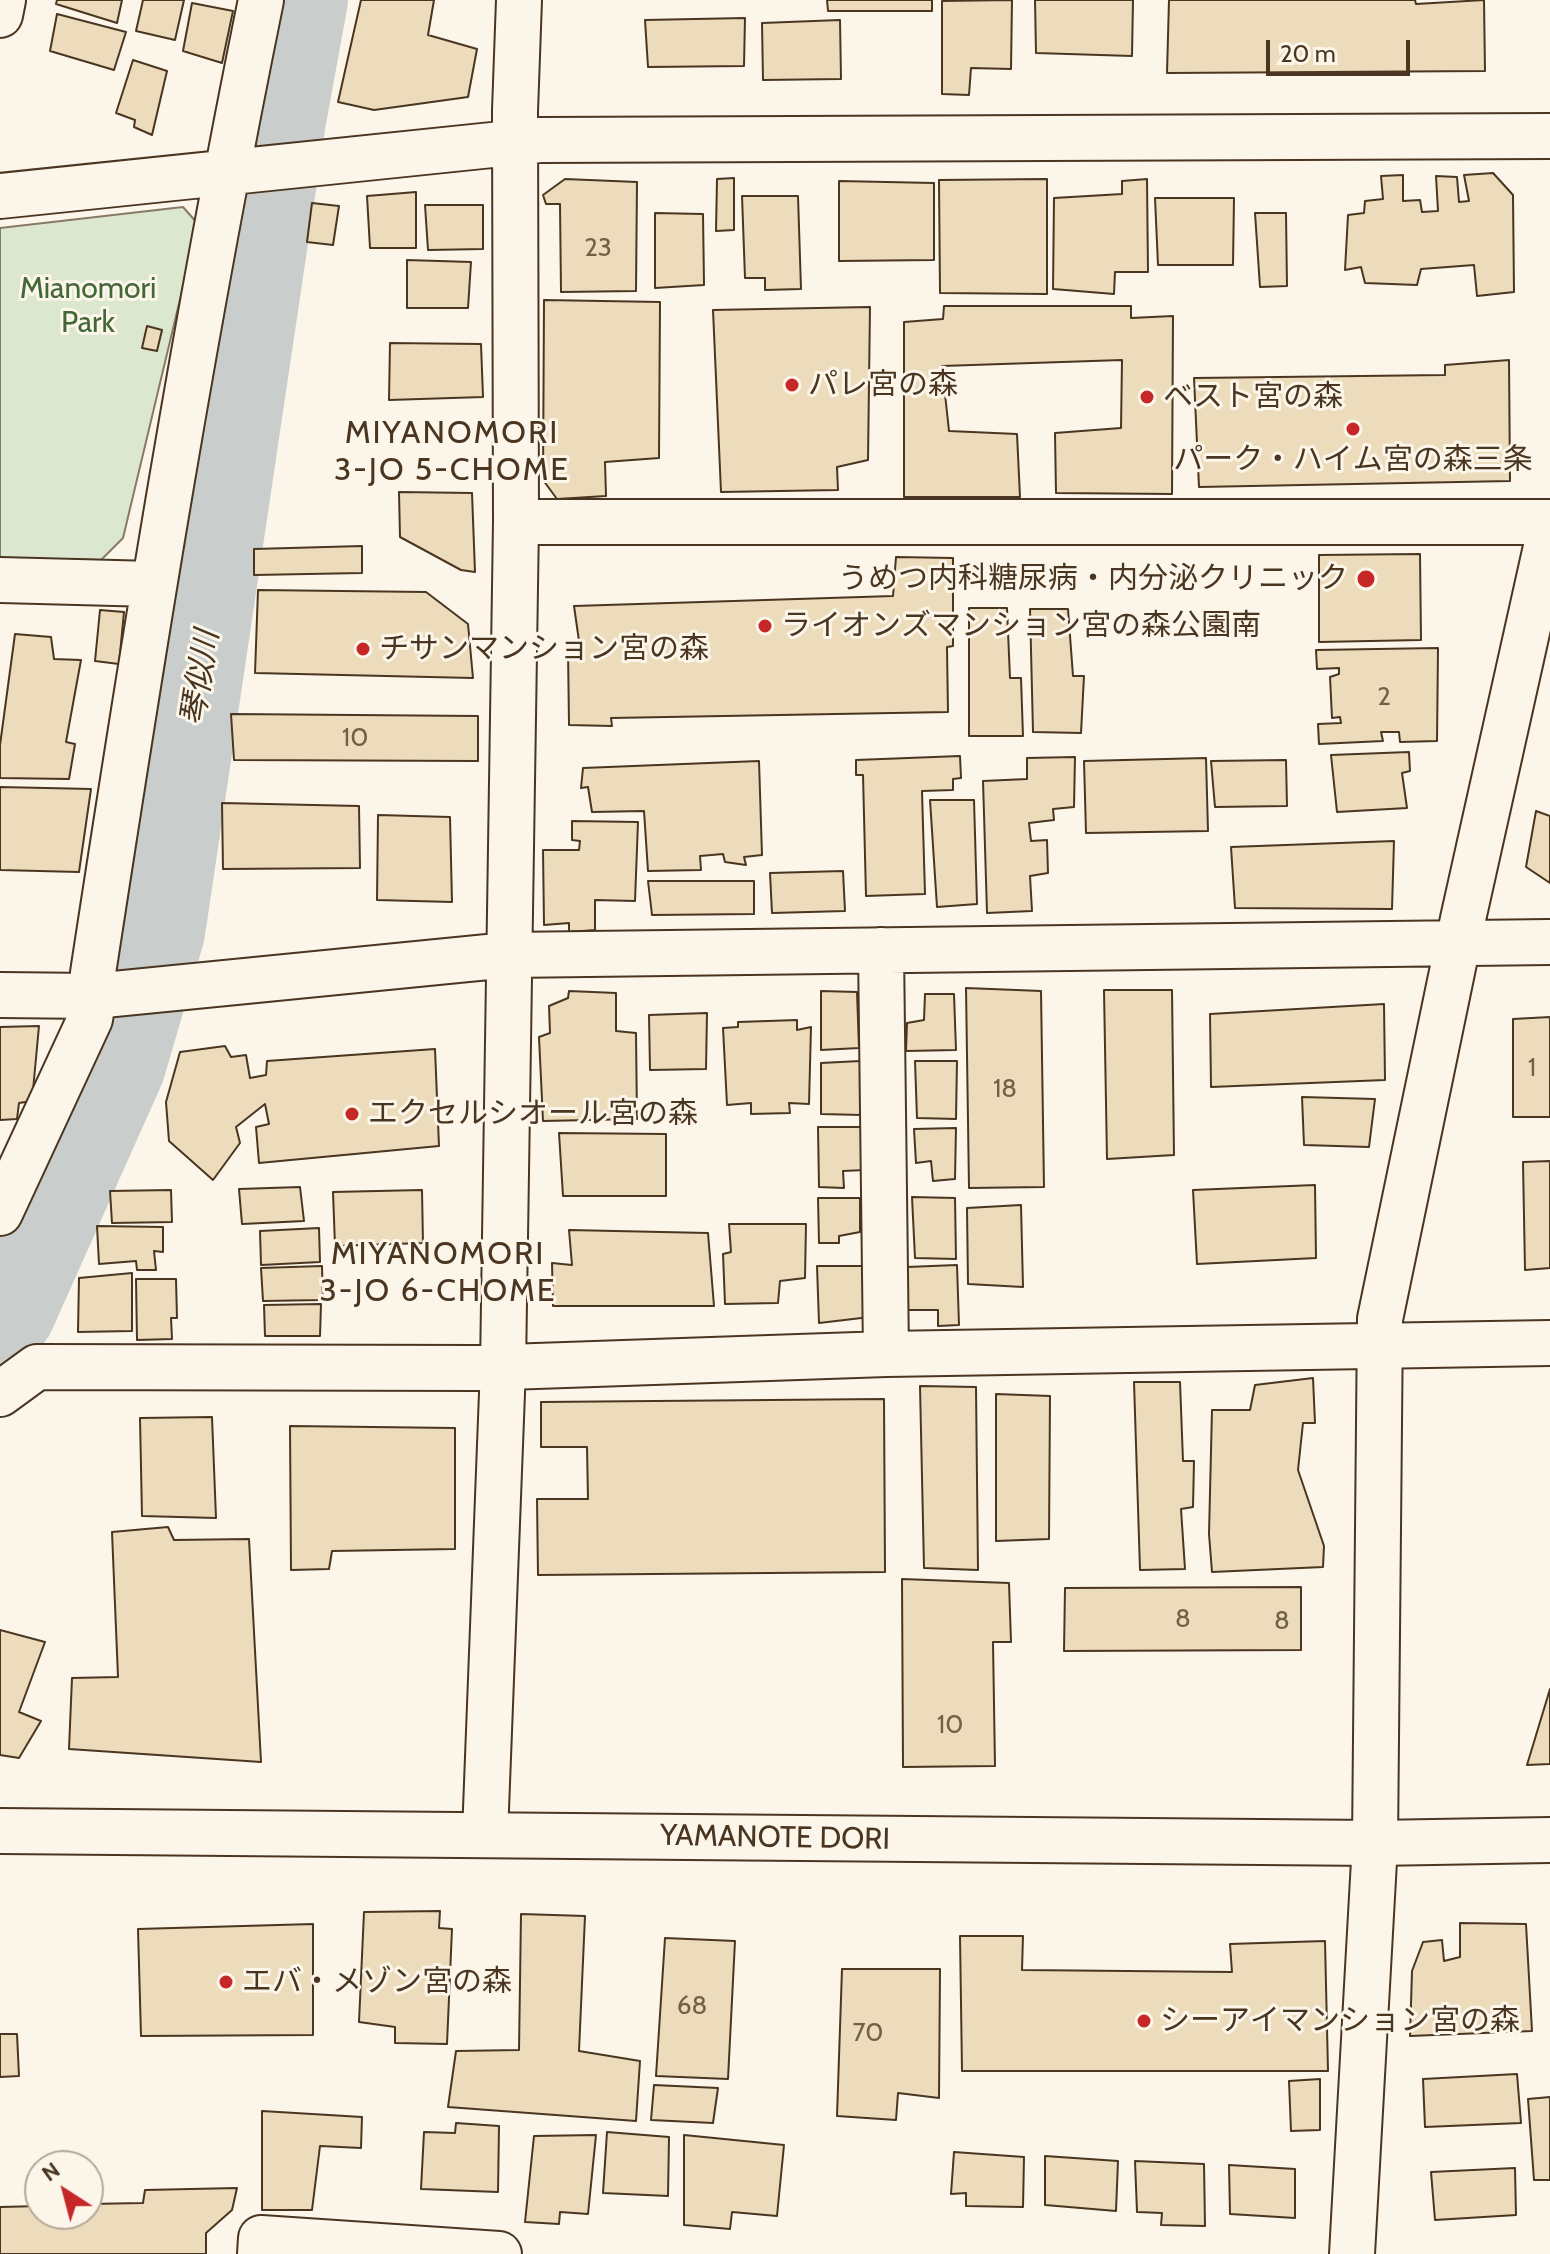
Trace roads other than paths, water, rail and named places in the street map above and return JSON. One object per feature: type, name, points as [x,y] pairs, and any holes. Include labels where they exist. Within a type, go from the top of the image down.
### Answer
[{"type":"street","points":[[0,15],[3,0]]},
{"type":"street","points":[[0,1213],[103,996],[95,957],[153,584],[238,171],[261,0]]},
{"type":"street","points":[[485,1835],[503,1367],[516,522],[515,142],[519,0]]},
{"type":"street","points":[[0,196],[515,142],[1550,136]]},
{"type":"street","points":[[516,522],[1550,522]]},
{"type":"street","points":[[1352,2254],[1375,1843],[1380,1319],[1458,942],[1550,529]]},
{"type":"street","points":[[0,580],[153,584]]},
{"type":"street","points":[[0,995],[103,996],[508,955],[1550,942]]},
{"type":"street","points":[[881,950],[886,1354]]},
{"type":"street","points":[[0,1394],[37,1367],[503,1367],[886,1354],[1550,1343]]},
{"type":"street","name":"YAMANOTE DORI","points":[[0,1831],[1375,1843],[1550,1840]]},
{"type":"street","points":[[260,2254],[261,2238],[499,2254]]},
{"type":"waterway","name":"琴似川","points":[[0,1328],[12,1314],[122,1068],[162,932],[283,120],[305,0]]},
{"type":"place","name":"パレ宮の森","points":[[792,385]]},
{"type":"place","name":"ベスト宮の森","points":[[1147,397]]},
{"type":"place","name":"パーク・ハイム宮の森三条","points":[[1353,429]]},
{"type":"place","name":"うめつ内科糖尿病・内分泌クリニック","points":[[1366,579]]},
{"type":"place","name":"ライオンズマンション宮の森公園南","points":[[765,626]]},
{"type":"place","name":"チサンマンション宮の森","points":[[363,649]]},
{"type":"place","name":"エクセルシオール宮の森","points":[[352,1114]]},
{"type":"place","name":"エバ・メゾン宮の森","points":[[226,1982]]},
{"type":"place","name":"シーアイマンション宮の森","points":[[1144,2021]]},
{"type":"district","name":"MIYANOMORI 3-JO 5-CHOME","points":[[452,452]]},
{"type":"district","name":"MIYANOMORI 3-JO 6-CHOME","points":[[438,1274]]},
{"type":"park label","name":"Mianomori Park","points":[[88,306]]}]
